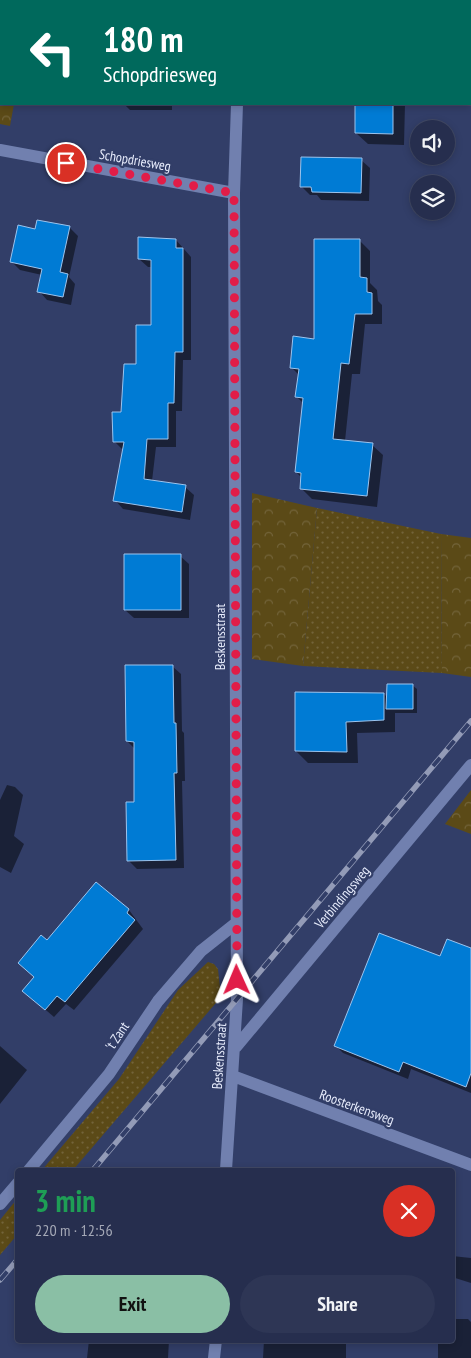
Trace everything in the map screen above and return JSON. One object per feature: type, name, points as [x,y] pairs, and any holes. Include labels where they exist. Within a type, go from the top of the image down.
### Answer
[{"type":"street","name":"Beskensstraat","points":[[226,1168],[232,1076],[236,1047],[234,193],[237,105]]},
{"type":"street","name":"Schopdriesweg","points":[[0,150],[234,193]]},
{"type":"street","name":"Verbindingsweg","points":[[236,1047],[471,765]]},
{"type":"street","name":"'t Zant","points":[[31,1168],[109,1074],[158,1001],[201,951],[235,924]]},
{"type":"street","name":"Roosterkensweg","points":[[232,1076],[471,1165]]},
{"type":"street","points":[[0,1204],[15,1187]]},
{"type":"street","points":[[214,1358],[216,1343]]},
{"type":"green space","points":[[0,105],[14,105],[10,126],[0,124]]},
{"type":"green space","points":[[252,493],[317,508],[303,666],[252,659]]},
{"type":"green space","points":[[317,508],[441,534],[442,673],[303,666]]},
{"type":"green space","points":[[441,534],[471,538],[471,677],[442,673]]},
{"type":"green space","points":[[471,790],[471,834],[445,824]]},
{"type":"green space","points":[[208,962],[214,964],[218,969],[221,997],[75,1168],[44,1168],[119,1079],[178,990]]},
{"type":"green space","points":[[15,1201],[15,1237],[0,1255],[0,1220]]},
{"type":"building","points":[[355,105],[393,105],[393,134],[355,133]]},
{"type":"building","points":[[301,157],[362,158],[361,193],[312,192],[311,187],[300,187]]},
{"type":"building","points":[[37,220],[70,226],[60,272],[68,274],[63,297],[37,292],[42,269],[10,262],[18,225],[35,229]]},
{"type":"building","points":[[138,237],[176,239],[176,248],[183,248],[183,352],[175,352],[174,403],[168,403],[168,439],[147,439],[144,479],[186,485],[182,512],[113,501],[124,442],[113,442],[112,412],[121,412],[124,364],[136,364],[136,325],[151,325],[151,260],[138,259]]},
{"type":"building","points":[[314,239],[360,239],[360,277],[367,278],[367,292],[372,293],[372,314],[355,314],[349,364],[341,363],[333,439],[373,443],[367,496],[300,489],[301,473],[295,472],[303,398],[295,397],[299,369],[290,368],[293,336],[314,339]]},
{"type":"building","points":[[124,554],[181,554],[181,610],[124,610]]},
{"type":"building","points":[[125,665],[173,665],[177,773],[174,773],[176,860],[127,861],[126,802],[134,802],[134,742],[126,741]]},
{"type":"building","points":[[387,684],[413,684],[413,709],[386,709]]},
{"type":"building","points":[[295,692],[384,693],[384,720],[346,722],[347,752],[295,751]]},
{"type":"building","points":[[96,882],[129,909],[127,913],[135,920],[65,1002],[57,996],[45,1010],[22,991],[34,977],[18,963],[41,935],[47,940]]},
{"type":"building","points":[[379,933],[440,956],[447,939],[471,948],[471,1073],[466,1087],[403,1062],[399,1072],[334,1046]]},
{"type":"railway","points":[[95,1168],[471,721]]},
{"type":"railway","points":[[0,1280],[15,1262]]},
{"type":"route","points":[[66,163],[234,193],[235,924],[237,980]]}]
